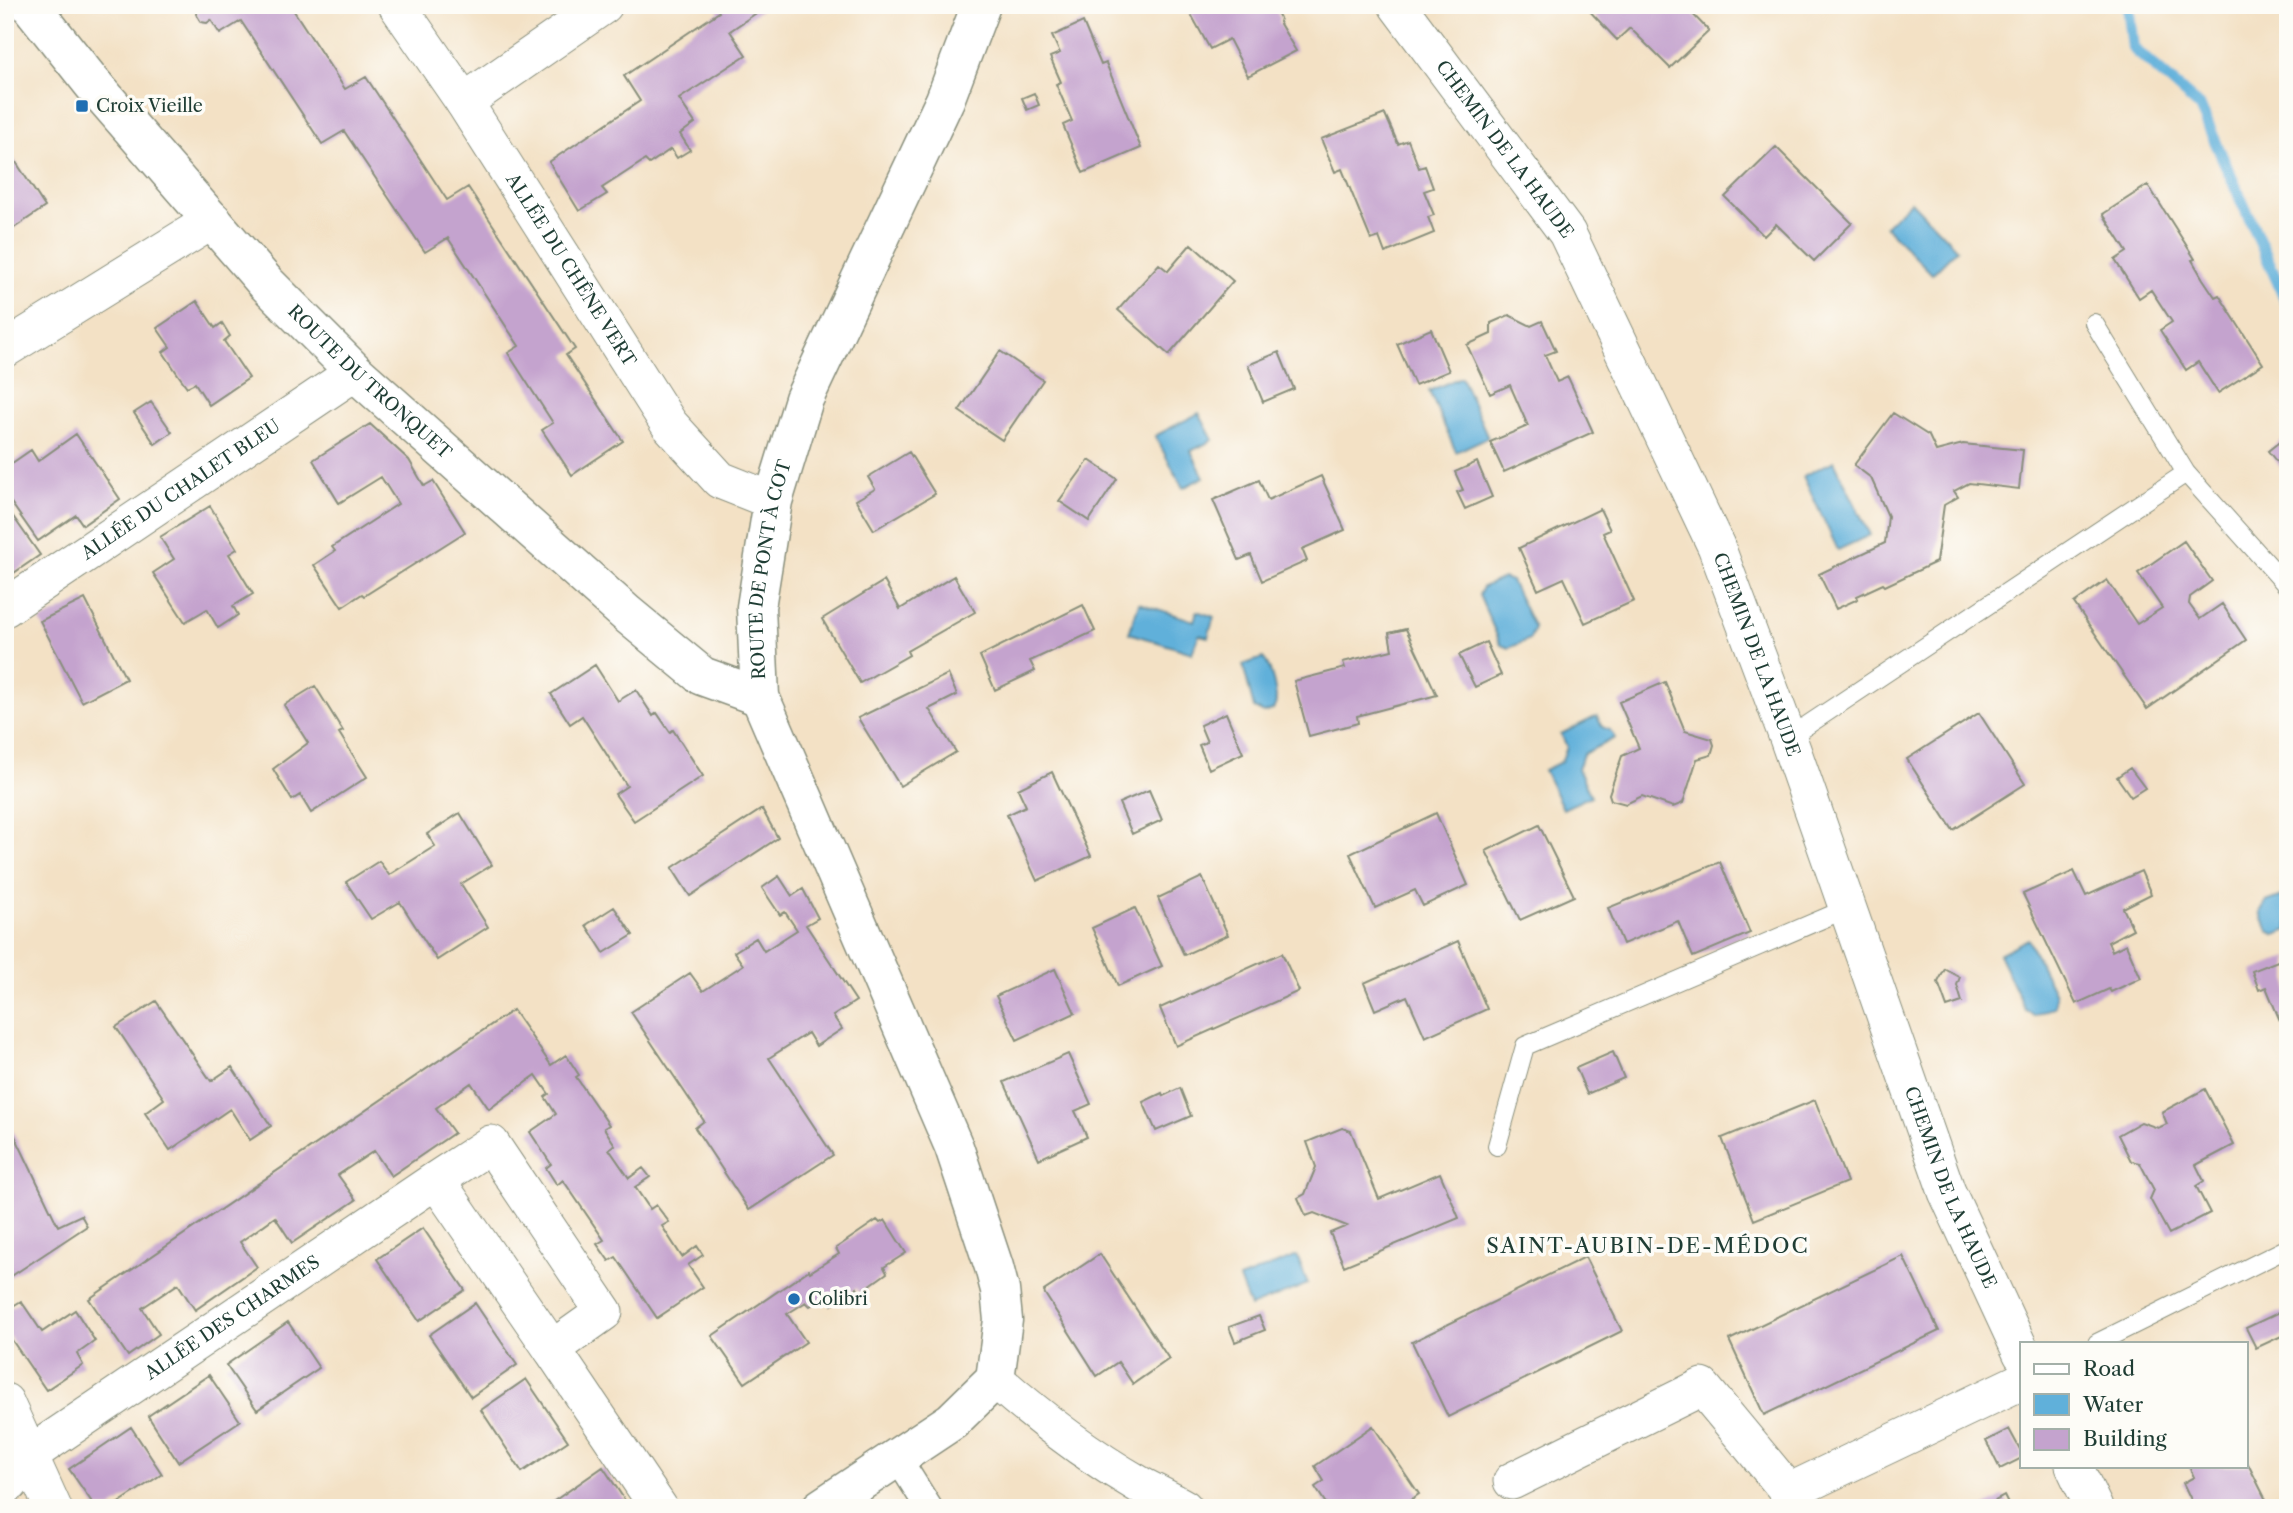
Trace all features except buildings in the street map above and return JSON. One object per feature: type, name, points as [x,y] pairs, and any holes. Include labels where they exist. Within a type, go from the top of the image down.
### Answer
[{"type":"street","name":"ROUTE DU TRONQUET","points":[[30,5],[92,83],[266,283],[355,372],[627,614],[702,676],[760,697]]},
{"type":"street","name":"ALLÉE DU CHÊNE VERT","points":[[397,5],[464,102],[669,424],[720,480],[773,501]]},
{"type":"street","points":[[464,102],[604,5]]},
{"type":"street","name":"ROUTE DE PONT À COT","points":[[981,5],[946,100],[804,399],[773,501],[756,607],[760,697],[954,1147],[1000,1290],[1003,1320],[995,1379]]},
{"type":"street","name":"CHEMIN DE LA HAUDE","points":[[1397,5],[1567,233],[1716,546],[1788,738],[1947,1192],[2020,1350]]},
{"type":"street","points":[[5,349],[213,220]]},
{"type":"street","name":"ALLÉE DU CHALET BLEU","points":[[5,608],[355,372]]},
{"type":"street","name":"ALLÉE DES CHARMES","points":[[29,1455],[491,1144],[604,1312],[552,1349]]},
{"type":"street","points":[[436,1180],[659,1508]]},
{"type":"street","points":[[821,1508],[952,1421],[995,1379],[1038,1417],[1078,1446],[1140,1485],[1184,1508]]},
{"type":"street","points":[[1512,1481],[1702,1387],[1789,1492],[2020,1382]]},
{"type":"street","points":[[5,1402],[53,1508]]},
{"type":"street","points":[[5,1486],[10,1483],[29,1455]]},
{"type":"street","points":[[897,1457],[929,1508]]},
{"type":"street","points":[[2075,1468],[2094,1508]]},
{"type":"lane","points":[[2094,323],[2186,473],[2288,587]]},
{"type":"lane","points":[[1788,738],[2186,473]]},
{"type":"lane","points":[[1497,1146],[1525,1046],[1848,908]]},
{"type":"lane","points":[[2099,1342],[2288,1248]]},
{"type":"water","points":[[1911,201],[1957,249],[1932,274],[1885,226]]},
{"type":"water","points":[[1461,377],[1488,437],[1456,452],[1429,391]]},
{"type":"water","points":[[1199,413],[1213,440],[1191,451],[1204,477],[1183,488],[1155,436]]},
{"type":"water","points":[[1834,461],[1870,535],[1838,550],[1803,476]]},
{"type":"water","points":[[1503,578],[1511,581],[1534,628],[1530,639],[1509,648],[1501,645],[1479,595],[1483,587]]},
{"type":"water","points":[[1139,603],[1194,621],[1197,611],[1214,617],[1208,637],[1199,635],[1192,653],[1129,633]]},
{"type":"water","points":[[1263,658],[1271,674],[1276,697],[1274,708],[1264,713],[1254,708],[1243,665]]},
{"type":"water","points":[[1597,716],[1602,727],[1610,730],[1615,738],[1583,754],[1578,769],[1591,796],[1563,809],[1544,770],[1561,762],[1567,747],[1561,734]]},
{"type":"water","points":[[2288,894],[2288,930],[2276,935],[2268,931],[2260,912],[2266,902]]},
{"type":"water","points":[[2028,939],[2055,995],[2055,1006],[2034,1016],[2025,1009],[1999,954]]},
{"type":"water","points":[[1297,1256],[1308,1284],[1250,1307],[1239,1279]]},
{"type":"waterway","points":[[2128,5],[2133,48],[2200,107],[2288,305]]},
{"type":"place","name":"Croix Vieille","points":[[82,106]]},
{"type":"place","name":"Colibri","points":[[794,1299]]},
{"type":"district","name":"SAINT-AUBIN-DE-MÉDOC","points":[[1648,1246]]}]
